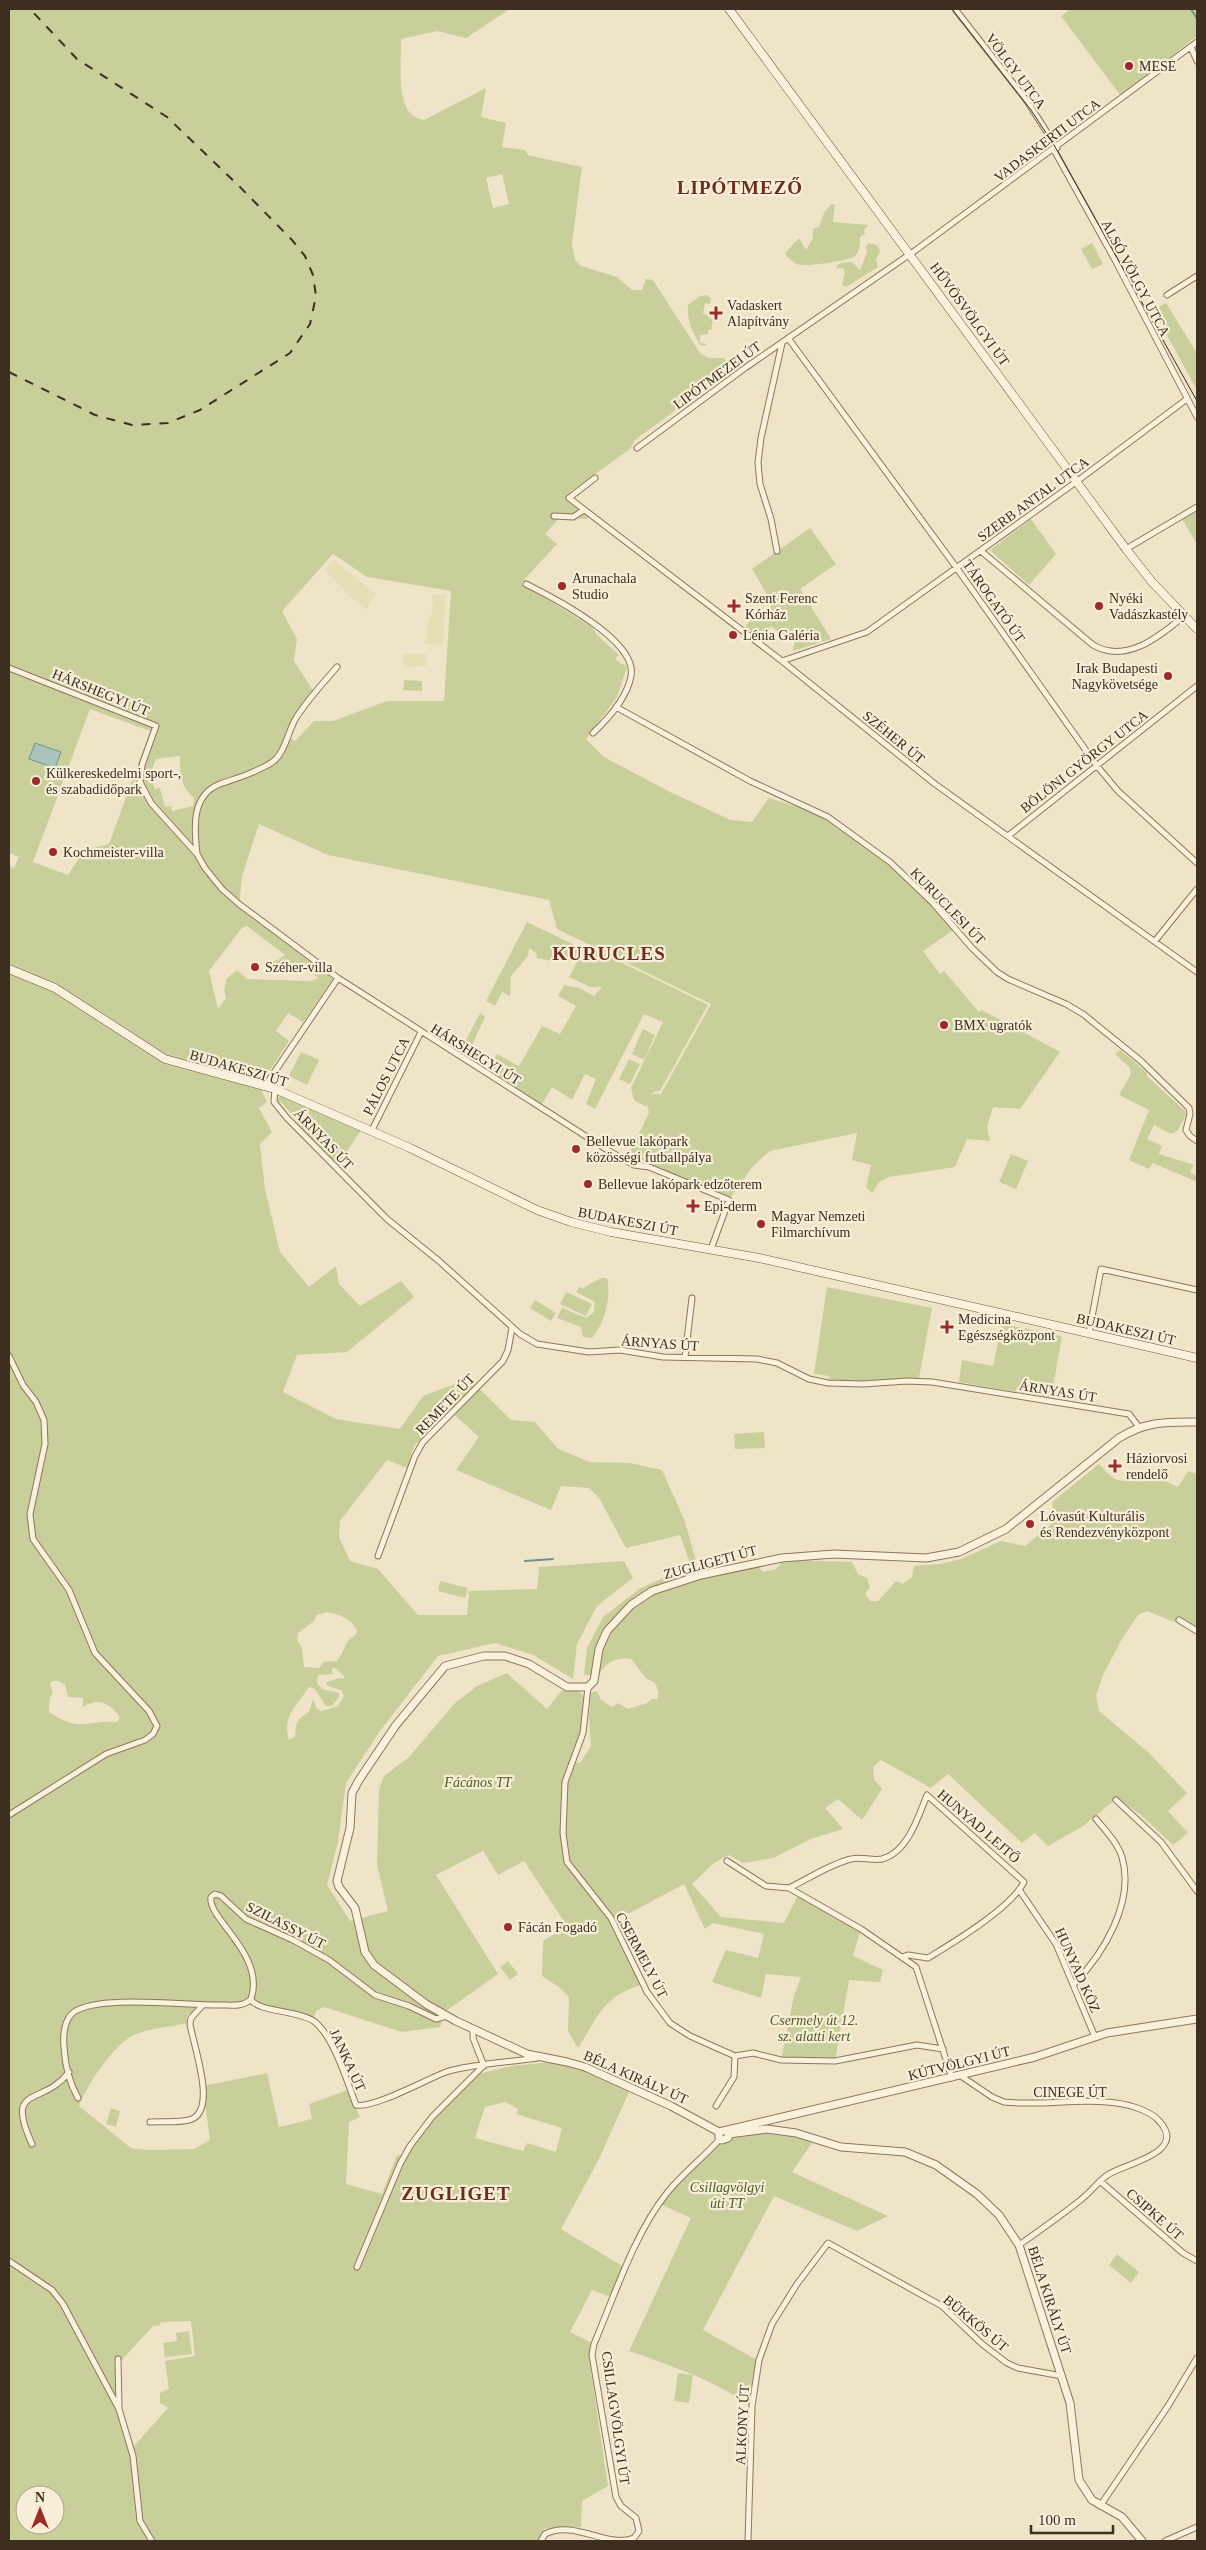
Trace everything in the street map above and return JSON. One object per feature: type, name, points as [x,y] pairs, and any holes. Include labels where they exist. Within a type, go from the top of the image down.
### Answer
[{"type":"main road","name":"HŰVÖSVÖLGYI ÚT","points":[[729,9],[1126,549],[1152,582],[1197,629]]},
{"type":"main road","name":"BUDAKESZI ÚT","points":[[9,969],[55,988],[165,1060],[275,1089],[372,1130],[529,1206],[571,1222],[611,1232],[711,1249],[1197,1358]]},
{"type":"street","name":"VÖLGY UTCA","points":[[955,9],[1027,101],[1056,149]]},
{"type":"street","name":"VADASKERTI UTCA","points":[[910,254],[1056,149],[1197,42]]},
{"type":"street","points":[[1191,47],[1197,61]]},
{"type":"street","name":"ALSÓ VÖLGY UTCA","points":[[1056,149],[1197,417]]},
{"type":"street","name":"LIPÓTMEZEI ÚT","points":[[637,448],[782,342],[910,254]]},
{"type":"street","points":[[1167,295],[1197,276]]},
{"type":"street","name":"TÁROGATÓ ÚT","points":[[788,338],[956,568],[1097,766],[1118,791],[1197,863]]},
{"type":"street","points":[[777,551],[771,519],[760,484],[758,464],[761,438],[782,342]]},
{"type":"street","name":"SZERB ANTAL UTCA","points":[[782,661],[867,632],[1076,482],[1187,399]]},
{"type":"street","name":"SZÉHER ÚT","points":[[595,478],[569,498],[782,661],[922,774],[1197,972]]},
{"type":"street","points":[[1126,549],[1197,506]]},
{"type":"street","points":[[554,516],[573,517],[584,510]]},
{"type":"street","points":[[981,551],[1093,644],[1106,651],[1128,651],[1142,646],[1184,616]]},
{"type":"street","points":[[526,584],[561,602],[601,630],[623,651],[630,662],[632,675],[616,707],[607,720],[593,733]]},
{"type":"street","points":[[197,854],[195,818],[197,807],[206,793],[220,784],[260,770],[275,760],[286,745],[295,720],[314,692],[337,667]]},
{"type":"street","name":"HÁRSHEGYI ÚT","points":[[9,668],[156,726],[142,765],[140,782],[151,803],[197,854],[205,868],[238,904],[338,978],[629,1162],[649,1167],[729,1200],[711,1249]]},
{"type":"street","name":"BÖLÖNI GYÖRGY UTCA","points":[[1008,836],[1197,686]]},
{"type":"street","name":"KURUCLESI ÚT","points":[[616,707],[750,782],[821,814],[890,862],[933,903],[972,948],[997,972],[1066,1004],[1111,1036],[1141,1061],[1189,1108],[1190,1114],[1186,1130],[1197,1141]]},
{"type":"street","points":[[1155,941],[1197,889]]},
{"type":"street","points":[[266,1086],[338,978]]},
{"type":"street","name":"PÁLOS UTCA","points":[[372,1130],[421,1032]]},
{"type":"street","name":"ÁRNYAS ÚT","points":[[275,1089],[274,1102],[286,1118],[387,1219],[439,1261],[512,1328],[537,1344],[589,1352],[620,1350],[663,1357],[756,1359],[777,1363],[809,1379],[828,1382],[863,1384],[907,1381],[956,1385],[1129,1414],[1139,1427]]},
{"type":"street","points":[[1089,1333],[1101,1269],[1197,1290]]},
{"type":"street","points":[[685,1357],[692,1298]]},
{"type":"street","name":"REMETE ÚT","points":[[378,1556],[415,1456],[423,1442],[503,1361],[508,1350],[512,1328]]},
{"type":"street","points":[[9,1356],[23,1385],[36,1402],[44,1420],[44,1444],[30,1514],[33,1539],[69,1590],[95,1652],[149,1711],[157,1726],[153,1734],[145,1740],[106,1754],[9,1815]]},
{"type":"street","name":"ZUGLIGETI ÚT","points":[[588,1687],[594,1681],[599,1649],[607,1631],[630,1606],[652,1591],[701,1575],[782,1558],[834,1554],[926,1558],[959,1552],[1006,1529],[1119,1438],[1139,1427],[1157,1422],[1197,1422]]},
{"type":"street","points":[[1179,1620],[1197,1631]]},
{"type":"street","points":[[484,2066],[472,2038],[472,2029],[447,2016],[387,1977],[374,1965],[365,1952],[357,1913],[337,1881],[350,1828],[352,1793],[358,1780],[396,1725],[445,1666],[484,1656],[505,1656],[529,1664],[567,1687],[588,1687]]},
{"type":"street","name":"CSERMELY ÚT","points":[[588,1687],[584,1733],[565,1782],[564,1833],[567,1862],[611,1918],[647,1992],[670,2023],[690,2036],[735,2056],[753,2053],[781,2060],[835,2061],[917,2045],[943,2049]]},
{"type":"street","name":"HUNYAD LEJTŐ","points":[[789,1888],[846,1860],[857,1858],[875,1860],[889,1856],[906,1840],[928,1795],[1024,1882],[1020,1891]]},
{"type":"street","points":[[1116,1800],[1161,1842],[1197,1891]]},
{"type":"street","points":[[1074,1984],[1086,1971],[1115,1923],[1122,1904],[1125,1871],[1122,1856],[1115,1842],[1096,1819]]},
{"type":"street","points":[[727,1862],[766,1886],[789,1888],[861,1929],[902,1956],[918,1970],[952,2078]]},
{"type":"street","points":[[902,1956],[928,1958],[977,1925],[1020,1891]]},
{"type":"street","name":"HUNYAD KÖZ","points":[[1020,1891],[1056,1944],[1095,2037]]},
{"type":"street","name":"SZILASSY ÚT","points":[[250,1999],[254,1986],[252,1971],[235,1938],[210,1905],[211,1897],[215,1894],[221,1896],[246,1919],[293,1940],[329,1960],[375,1994],[436,2018],[447,2016]]},
{"type":"street","points":[[78,2098],[72,2088],[63,2040],[68,2018],[83,2007],[132,2001],[202,2006],[244,2004],[250,1999]]},
{"type":"street","name":"JANKA ÚT","points":[[250,1999],[256,2006],[306,2016],[314,2022],[328,2039],[356,2105],[360,2106],[380,2101],[448,2072],[484,2066]]},
{"type":"street","points":[[150,2122],[188,2120],[200,2113],[204,2107],[203,2086],[190,2024],[191,2018],[202,2006]]},
{"type":"street","name":"KÚTVÖLGYI ÚT","points":[[724,2134],[962,2076],[1049,2053],[1122,2030],[1197,2019]]},
{"type":"street","name":"BÉLA KIRÁLY ÚT","points":[[472,2029],[538,2058],[567,2062],[585,2067],[671,2106],[724,2134],[767,2129],[785,2131],[841,2147],[893,2151],[916,2156],[936,2165],[977,2194],[999,2215],[1019,2245],[1070,2403],[1079,2480],[1092,2500],[1100,2506],[1122,2516],[1142,2541]]},
{"type":"street","points":[[716,2106],[734,2077],[735,2056]]},
{"type":"street","points":[[357,2267],[400,2164],[426,2124],[484,2066],[538,2058]]},
{"type":"street","points":[[32,2144],[21,2114],[25,2103],[34,2095],[61,2083],[69,2072]]},
{"type":"street","name":"CINEGE ÚT","points":[[962,2076],[992,2097],[1004,2102],[1107,2102],[1156,2117],[1166,2131],[1166,2137],[1160,2149],[1145,2159],[1108,2174],[1080,2201],[1019,2245]]},
{"type":"street","name":"CSILLAGVÖLGYI ÚT","points":[[541,2541],[545,2534],[554,2530],[580,2531],[620,2541],[634,2538],[639,2531],[636,2518],[621,2506],[612,2484],[592,2355],[594,2344],[626,2268],[653,2212],[667,2192],[724,2134]]},
{"type":"street","name":"CSIPKE ÚT","points":[[1100,2181],[1183,2253],[1197,2261]]},
{"type":"street","name":"BÜKKÖS ÚT","points":[[830,2243],[942,2306],[999,2358],[1018,2368],[1062,2376]]},
{"type":"street","name":"ALKONY ÚT","points":[[748,2541],[752,2406],[759,2360],[772,2324],[823,2246],[830,2243]]},
{"type":"street","points":[[9,2262],[52,2290],[63,2304],[119,2409],[133,2456],[140,2522],[152,2541]]},
{"type":"street","points":[[1100,2506],[1168,2406],[1197,2358]]},
{"type":"street","points":[[118,2359],[119,2409]]},
{"type":"street","points":[[1169,2541],[1197,2527]]},
{"type":"shaded area","points":[[334,560],[376,594],[366,609],[350,597],[324,571]]},
{"type":"shaded area","points":[[432,595],[446,595],[443,645],[425,644],[427,625],[433,609]]},
{"type":"shaded area","points":[[403,654],[426,654],[426,666],[403,667]]},
{"type":"green space","points":[[9,9],[505,9],[507,11],[466,38],[437,31],[401,39],[401,87],[407,109],[414,117],[424,120],[486,88],[481,117],[506,123],[502,147],[525,150],[528,155],[582,167],[572,243],[575,260],[581,266],[617,277],[632,290],[642,290],[646,279],[653,280],[700,353],[708,358],[724,358],[732,369],[635,440],[630,449],[570,492],[572,499],[592,514],[587,519],[559,518],[545,534],[557,544],[521,583],[592,627],[597,635],[619,655],[615,659],[627,667],[617,697],[586,739],[604,757],[672,793],[731,820],[752,822],[769,798],[821,814],[890,862],[955,929],[923,951],[940,974],[944,971],[979,1012],[982,1010],[1060,1052],[1020,1109],[993,1107],[987,1127],[990,1141],[967,1139],[955,1167],[889,1177],[879,1182],[872,1193],[866,1187],[871,1165],[852,1160],[857,1133],[770,1151],[753,1166],[729,1200],[721,1194],[627,1158],[649,1113],[647,1102],[647,1107],[634,1100],[631,1088],[663,1022],[644,1014],[595,1109],[586,1104],[596,1079],[585,1074],[572,1100],[552,1087],[542,1104],[488,1070],[497,1054],[519,1066],[542,1026],[560,1034],[576,1006],[558,996],[564,985],[579,988],[594,996],[602,987],[590,987],[569,977],[586,945],[708,1005],[660,1091],[653,1092],[651,1096],[653,1094],[661,1094],[711,1004],[557,929],[549,900],[328,855],[259,824],[242,876],[239,907],[333,979],[303,1022],[288,1013],[276,1031],[289,1041],[262,1082],[262,1092],[267,1102],[259,1108],[272,1132],[260,1144],[265,1189],[280,1252],[309,1287],[336,1266],[339,1284],[360,1306],[401,1281],[414,1297],[347,1352],[297,1355],[283,1392],[336,1419],[400,1429],[423,1396],[455,1384],[473,1382],[511,1420],[535,1422],[558,1449],[590,1462],[630,1463],[662,1470],[684,1519],[697,1564],[691,1566],[680,1535],[626,1548],[599,1498],[589,1488],[561,1486],[551,1510],[456,1470],[479,1437],[449,1410],[414,1446],[407,1468],[387,1460],[340,1521],[339,1537],[350,1561],[378,1569],[418,1615],[467,1615],[469,1591],[537,1589],[539,1567],[624,1561],[633,1578],[597,1606],[577,1644],[573,1679],[533,1655],[495,1643],[438,1656],[380,1731],[346,1783],[338,1842],[327,1885],[350,1921],[388,1911],[377,1865],[379,1789],[384,1776],[409,1757],[455,1703],[477,1686],[507,1673],[547,1709],[562,1690],[579,1692],[585,1697],[579,1738],[568,1768],[571,1762],[580,1763],[591,1746],[589,1718],[591,1693],[597,1691],[601,1700],[612,1707],[618,1703],[628,1709],[647,1703],[652,1699],[657,1699],[659,1693],[655,1683],[646,1678],[631,1659],[612,1661],[599,1675],[584,1675],[587,1648],[603,1617],[639,1589],[670,1575],[701,1576],[756,1564],[763,1572],[776,1569],[784,1560],[852,1562],[858,1574],[867,1578],[870,1587],[865,1594],[870,1601],[878,1601],[896,1581],[903,1584],[912,1577],[914,1566],[940,1564],[961,1559],[1001,1541],[1025,1546],[1055,1521],[1052,1502],[1099,1464],[1112,1477],[1121,1481],[1152,1477],[1178,1487],[1188,1471],[1197,1474],[1197,1631],[1147,1611],[1138,1615],[1122,1639],[1103,1675],[1096,1696],[1099,1711],[1148,1752],[1187,1793],[1168,1811],[1188,1833],[1173,1845],[1141,1815],[1117,1798],[1083,1826],[1048,1846],[1035,1833],[1022,1843],[948,1774],[931,1788],[881,1760],[873,1767],[874,1779],[882,1789],[862,1820],[838,1799],[825,1808],[843,1829],[811,1839],[773,1858],[743,1863],[729,1855],[714,1863],[692,1884],[721,1917],[784,1923],[798,1895],[861,1929],[853,1956],[883,1970],[880,1982],[849,1980],[835,2061],[781,2060],[794,1996],[801,1977],[766,1974],[761,1998],[712,1982],[726,1950],[758,1958],[764,1934],[713,1923],[705,1929],[684,1884],[613,1922],[641,1985],[618,1995],[609,2002],[597,2017],[578,2048],[568,2031],[569,1997],[559,1987],[542,1976],[543,1941],[567,1926],[524,1861],[498,1875],[483,1851],[436,1875],[498,1974],[446,2011],[440,2027],[402,2032],[324,2007],[316,2011],[313,2021],[252,2000],[240,2003],[193,2004],[197,2008],[191,2014],[188,2014],[186,2019],[189,2020],[188,2023],[145,2031],[125,2041],[101,2067],[88,2088],[79,2106],[131,2148],[148,2150],[194,2149],[210,2140],[203,2086],[267,2073],[279,2127],[312,2119],[309,2104],[348,2090],[360,2117],[349,2122],[346,2184],[382,2194],[397,2155],[406,2157],[425,2129],[478,2074],[511,2066],[552,2062],[584,2070],[629,2092],[598,2161],[561,2229],[624,2267],[611,2297],[592,2290],[570,2332],[592,2343],[589,2358],[608,2486],[582,2501],[581,2527],[544,2529],[538,2541],[9,2541],[9,866],[14,868],[19,857],[9,853]],"holes":[[[502,174],[509,204],[493,208],[486,178]],[[333,554],[367,577],[451,591],[444,701],[387,701],[333,721],[314,721],[295,741],[289,738],[295,720],[314,692],[294,661],[297,639],[282,611]],[[90,709],[150,731],[109,844],[84,850],[68,875],[33,862]],[[180,756],[183,784],[194,798],[193,806],[172,811],[171,806],[165,807],[160,788],[155,789],[150,774],[156,759]],[[247,926],[285,955],[278,960],[266,963],[267,972],[282,972],[300,966],[319,978],[311,981],[247,979],[237,970],[227,978],[224,990],[226,998],[218,1009],[209,971],[242,928]],[[327,1612],[340,1616],[352,1623],[357,1631],[348,1641],[337,1661],[324,1662],[319,1668],[304,1667],[302,1648],[297,1640],[298,1633],[314,1621],[317,1615]],[[332,1668],[335,1668],[344,1676],[344,1679],[339,1678],[326,1682],[328,1686],[341,1690],[344,1696],[338,1706],[322,1711],[317,1709],[313,1699],[309,1712],[300,1718],[296,1725],[295,1737],[289,1740],[287,1731],[289,1717],[309,1687],[315,1689],[326,1706],[332,1706],[339,1697],[339,1693],[322,1689],[317,1683],[318,1675],[333,1674]],[[59,1681],[65,1685],[68,1697],[83,1698],[83,1707],[94,1702],[104,1703],[113,1709],[120,1718],[117,1722],[83,1724],[69,1722],[49,1712],[50,1697],[53,1694],[50,1683]],[[505,2102],[518,2109],[516,2114],[562,2128],[556,2152],[527,2143],[523,2151],[475,2138],[485,2107]],[[191,2321],[195,2356],[165,2361],[169,2389],[160,2393],[160,2403],[168,2408],[134,2446],[122,2410],[121,2361],[153,2326],[159,2326],[161,2322]]]},
{"type":"green space","name":"MESE","points":[[1071,9],[1197,9],[1197,36],[1121,96],[1061,16]]},
{"type":"green space","points":[[831,204],[835,205],[833,222],[869,225],[864,230],[865,234],[860,237],[857,254],[845,260],[820,264],[800,265],[793,262],[785,253],[799,238],[806,250],[813,238],[813,229],[819,227],[824,213]]},
{"type":"green space","points":[[869,243],[877,245],[880,251],[876,259],[878,267],[846,287],[842,285],[845,272],[843,268],[837,269],[836,266],[841,263],[852,262],[860,270],[867,252],[866,246]]},
{"type":"green space","points":[[1092,243],[1103,264],[1092,269],[1081,249]]},
{"type":"green space","points":[[707,295],[711,299],[710,304],[705,303],[703,314],[711,315],[710,319],[713,319],[711,330],[708,330],[708,334],[700,335],[700,343],[707,344],[705,346],[700,345],[692,330],[688,316],[688,305],[700,296]]},
{"type":"green space","points":[[1166,303],[1197,353],[1197,390],[1153,310]]},
{"type":"green space","points":[[1197,511],[1197,544],[1182,519]]},
{"type":"green space","points":[[1031,519],[1056,554],[1029,585],[990,550]]},
{"type":"green space","points":[[810,528],[836,564],[800,589],[831,639],[793,651],[795,639],[789,634],[784,636],[771,626],[760,639],[745,627],[752,618],[773,605],[752,569]]},
{"type":"green space","points":[[404,680],[422,681],[422,691],[403,690]]},
{"type":"green space","points":[[527,922],[581,948],[574,960],[557,962],[537,958],[536,953],[529,948],[528,956],[511,976],[510,996],[502,992],[495,1006],[486,1001]]},
{"type":"green space","points":[[480,1013],[485,1017],[467,1056],[460,1052]]},
{"type":"green space","points":[[643,1029],[655,1035],[644,1060],[632,1054]]},
{"type":"green space","points":[[1120,1050],[1147,1072],[1147,1076],[1185,1111],[1186,1115],[1178,1130],[1171,1134],[1154,1125],[1147,1139],[1162,1146],[1159,1154],[1194,1165],[1190,1172],[1197,1176],[1197,1182],[1153,1163],[1149,1169],[1129,1160],[1149,1110],[1119,1095],[1131,1074],[1130,1068],[1115,1054]]},
{"type":"green space","points":[[301,1052],[319,1060],[307,1085],[289,1076]]},
{"type":"green space","points":[[629,1059],[640,1064],[630,1084],[619,1079]]},
{"type":"green space","points":[[281,1095],[361,1130],[338,1165],[296,1123],[298,1121],[280,1101],[279,1103],[276,1100]]},
{"type":"green space","points":[[1011,1154],[1028,1161],[1016,1189],[999,1182]]},
{"type":"green space","points":[[601,1278],[607,1278],[608,1302],[606,1310],[592,1338],[583,1337],[581,1327],[557,1318],[562,1308],[586,1318],[594,1312],[595,1302],[576,1292],[579,1287],[583,1288]]},
{"type":"green space","points":[[827,1287],[932,1308],[919,1378],[859,1382],[829,1381],[829,1376],[814,1374]]},
{"type":"green space","points":[[566,1292],[592,1304],[586,1316],[560,1304]]},
{"type":"green space","points":[[535,1300],[556,1313],[551,1321],[530,1308]]},
{"type":"green space","points":[[1002,1324],[1062,1336],[1051,1398],[959,1382],[962,1360],[993,1366]]},
{"type":"green space","points":[[764,1432],[765,1448],[735,1449],[734,1434]]},
{"type":"green space","points":[[440,1581],[468,1588],[465,1598],[438,1591]]},
{"type":"green space","points":[[508,1961],[518,1974],[510,1980],[500,1967]]},
{"type":"green space","points":[[111,2108],[120,2111],[116,2127],[106,2124]]},
{"type":"green space","name":"Csillagvölgyi úti TT","points":[[767,2129],[814,2140],[792,2172],[888,2216],[857,2231],[774,2196],[703,2330],[757,2360],[750,2406],[707,2381],[629,2351],[691,2218],[660,2204],[724,2135]]},
{"type":"green space","points":[[1117,2254],[1139,2272],[1131,2283],[1109,2265]]},
{"type":"green space","points":[[189,2331],[192,2354],[165,2357],[163,2343],[177,2341],[176,2333]]},
{"type":"green space","points":[[678,2373],[693,2375],[689,2403],[674,2401]]},
{"type":"water","points":[[35,743],[61,752],[55,768],[29,759]]},
{"type":"waterway","points":[[1191,9],[1197,19]]},
{"type":"waterway","points":[[525,1561],[553,1559]]},
{"type":"tram line","points":[[952,9],[1031,110],[1054,145],[1197,401]]},
{"type":"railway","points":[[9,372],[95,415],[132,425],[168,423],[200,410],[290,353],[310,324],[316,296],[313,275],[305,256],[292,240],[239,186],[167,117],[77,59],[30,9]]},
{"type":"place","name":"MESE","points":[[1129,66]]},
{"type":"place","name":"Vadaskert Alapítvány","points":[[716,313]]},
{"type":"place","name":"Arunachala Studio","points":[[562,586]]},
{"type":"place","name":"Szent Ferenc Kórház","points":[[734,606]]},
{"type":"place","name":"Nyéki Vadászkastély","points":[[1099,606]]},
{"type":"place","name":"Lénia Galéria","points":[[733,635]]},
{"type":"place","name":"Irak Budapesti Nagykövetsége","points":[[1168,676]]},
{"type":"place","name":"Külkereskedelmi sport-, és szabadidőpark","points":[[36,781]]},
{"type":"place","name":"Kochmeister-villa","points":[[53,852]]},
{"type":"place","name":"Széher-villa","points":[[255,967]]},
{"type":"place","name":"BMX ugratók","points":[[944,1025]]},
{"type":"place","name":"Bellevue lakópark közösségi futballpálya","points":[[576,1149]]},
{"type":"place","name":"Bellevue lakópark edzőterem","points":[[588,1184]]},
{"type":"place","name":"Epi-derm","points":[[693,1206]]},
{"type":"place","name":"Magyar Nemzeti Filmarchívum","points":[[761,1224]]},
{"type":"place","name":"Medicina Egészségközpont","points":[[947,1327]]},
{"type":"place","name":"Háziorvosi rendelő","points":[[1115,1466]]},
{"type":"place","name":"Lóvasút Kulturális és Rendezvényközpont","points":[[1030,1524]]},
{"type":"place","name":"Fácán Fogadó","points":[[508,1927]]},
{"type":"district","name":"LIPÓTMEZŐ","points":[[740,187]]},
{"type":"district","name":"KURUCLES","points":[[609,953]]},
{"type":"district","name":"ZUGLIGET","points":[[456,2193]]},
{"type":"park label","name":"Fácános TT","points":[[478,1782]]},
{"type":"park label","name":"Csermely út 12. sz. alatti kert","points":[[814,2028]]}]
